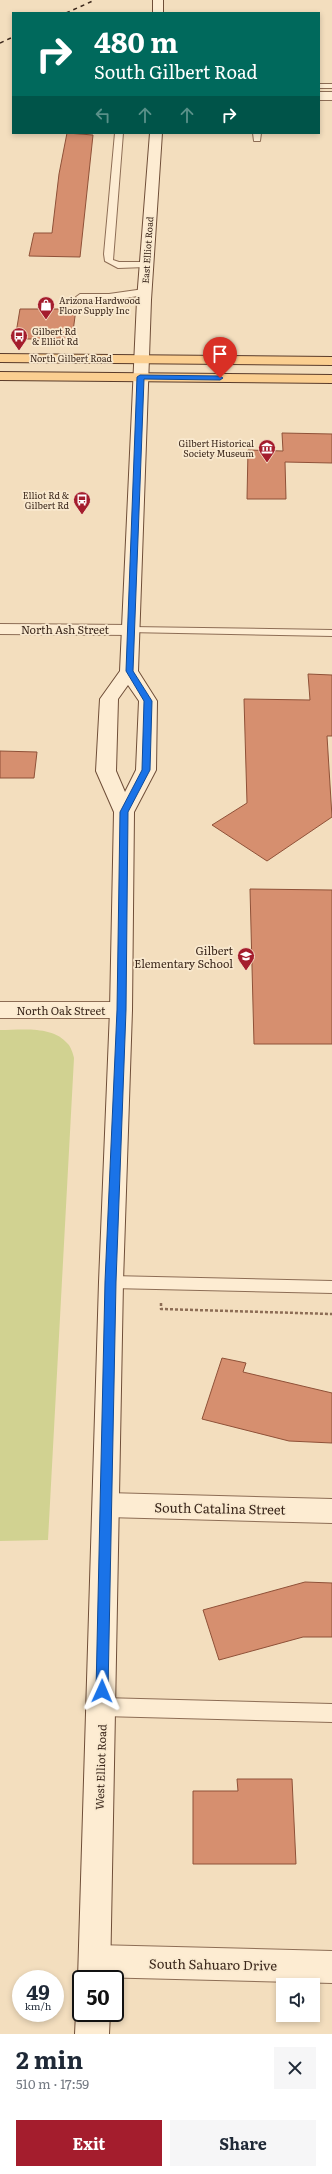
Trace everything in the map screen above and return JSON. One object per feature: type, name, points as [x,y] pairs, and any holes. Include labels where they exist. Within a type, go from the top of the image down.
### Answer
[{"type":"main road","points":[[158,0],[158,12]]},
{"type":"main road","points":[[320,96],[332,96]]},
{"type":"main road","name":"East Elliot Road","points":[[141,368],[144,292],[156,134]]},
{"type":"main road","name":"North Gilbert Road","points":[[0,358],[141,368]]},
{"type":"main road","points":[[141,368],[332,361]]},
{"type":"main road","points":[[141,368],[332,379]]},
{"type":"main road","points":[[130,671],[141,368]]},
{"type":"main road","name":"North Gilbert Road","points":[[0,376],[141,368]]},
{"type":"main road","name":"North Ash Street","points":[[0,629],[131,630]]},
{"type":"main road","name":"West Elliot Road","points":[[94,1970],[107,1505],[111,1282],[121,1010],[124,812],[106,771],[109,700],[130,671],[148,701],[146,770],[124,812]]},
{"type":"main road","name":"North Oak Street","points":[[0,1010],[121,1010]]},
{"type":"main road","name":"South Catalina Street","points":[[107,1505],[332,1511]]},
{"type":"main road","name":"South Sahuaro Drive","points":[[94,1970],[332,1967]]},
{"type":"main road","points":[[92,2034],[93,2022]]},
{"type":"lane","points":[[320,86],[332,86]]},
{"type":"lane","points":[[119,134],[108,254],[109,261],[118,265],[146,264]]},
{"type":"lane","points":[[80,293],[109,297],[144,292]]},
{"type":"lane","points":[[131,630],[332,633]]},
{"type":"lane","points":[[111,1282],[325,1287],[332,1275]]},
{"type":"lane","points":[[102,1707],[332,1713]]},
{"type":"path","points":[[161,1284],[161,1309],[332,1314]]},
{"type":"green space","points":[[27,1029],[45,1031],[54,1034],[62,1038],[69,1045],[74,1058],[48,1540],[0,1541],[0,1030]]},
{"type":"building","points":[[67,134],[93,135],[80,257],[29,256],[34,233],[52,233],[59,174]]},
{"type":"building","name":"Arizona Hardwood Floor Supply Inc","points":[[20,309],[76,309],[72,339],[15,339]]},
{"type":"building","name":"Gilbert Historical Society Museum","points":[[282,433],[332,434],[332,463],[285,462],[286,499],[247,499],[248,450],[283,451]]},
{"type":"building","points":[[308,674],[332,675],[332,736],[327,736],[332,817],[267,861],[212,825],[247,803],[244,699],[310,700]]},
{"type":"building","points":[[0,751],[37,752],[34,778],[0,778]]},
{"type":"building","points":[[250,889],[332,890],[332,1044],[254,1044]]},
{"type":"building","points":[[222,1358],[246,1363],[243,1372],[332,1393],[332,1443],[289,1441],[202,1419]]},
{"type":"building","points":[[305,1582],[332,1583],[332,1637],[303,1637],[219,1660],[203,1610]]},
{"type":"building","points":[[237,1779],[292,1779],[296,1864],[193,1864],[193,1791],[238,1791]]},
{"type":"railway","points":[[68,12],[95,0]]},
{"type":"railway","points":[[0,43],[12,37]]},
{"type":"place","name":"Arizona Hardwood Floor Supply Inc","points":[[46,320]]},
{"type":"place","name":"Gilbert Rd & Elliot Rd","points":[[19,351]]},
{"type":"place","name":"Gilbert Historical Society Museum","points":[[267,463]]},
{"type":"place","name":"Elliot Rd & Gilbert Rd","points":[[82,515]]},
{"type":"place","name":"Gilbert Elementary School","points":[[246,971]]},
{"type":"route","points":[[102,1691],[111,1282],[121,1010],[124,812],[146,770],[148,701],[130,671],[140,377],[220,378]]}]
